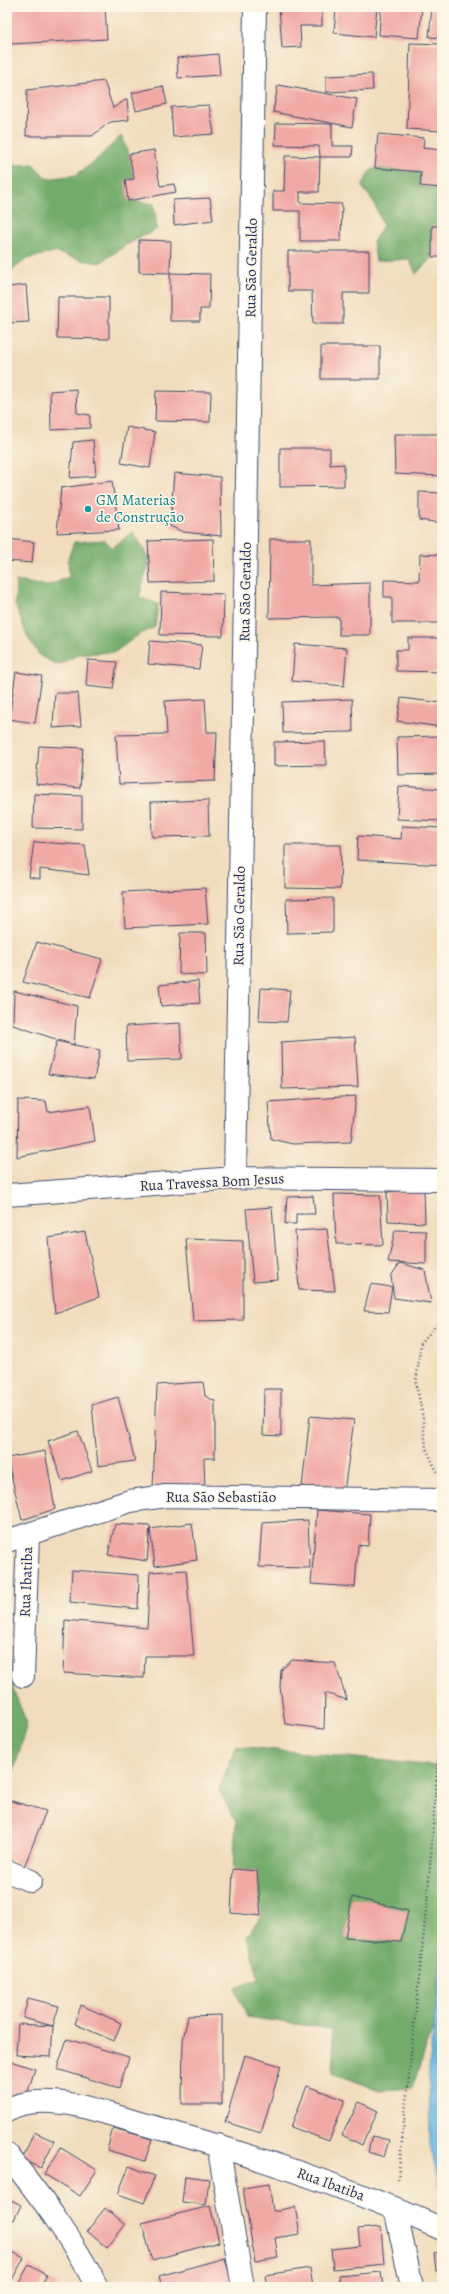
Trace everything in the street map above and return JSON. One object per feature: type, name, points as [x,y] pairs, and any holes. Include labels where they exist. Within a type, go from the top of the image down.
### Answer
[{"type":"street","name":"Rua São Geraldo","points":[[235,1178],[255,7]]},
{"type":"street","name":"Rua Travessa Bom Jesus","points":[[7,1195],[235,1178],[442,1180]]},
{"type":"street","name":"Rua São Sebastião","points":[[17,1538],[130,1501],[166,1496],[442,1500]]},
{"type":"street","name":"Rua Ibatiba","points":[[17,1538],[23,1676]]},
{"type":"street","points":[[7,1871],[31,1881]]},
{"type":"street","name":"Rua Ibatiba","points":[[7,2111],[34,2102],[64,2103],[218,2145],[339,2186],[395,2208],[442,2229]]},
{"type":"street","points":[[218,2145],[244,2287]]},
{"type":"street","points":[[7,2154],[80,2254],[97,2287]]},
{"type":"street","points":[[395,2208],[412,2287]]},
{"type":"path","points":[[439,1476],[426,1448],[422,1412],[416,1383],[421,1343],[440,1321],[442,1293]]},
{"type":"path","points":[[395,2208],[428,1892],[442,1704]]},
{"type":"green space","points":[[121,136],[129,154],[134,179],[125,180],[128,200],[154,204],[157,229],[124,246],[100,263],[81,260],[54,252],[27,259],[7,274],[7,166],[33,164],[47,179],[76,175],[94,162]]},
{"type":"green space","points":[[375,168],[421,172],[420,186],[442,188],[442,226],[433,226],[432,257],[416,274],[409,259],[376,261],[373,242],[383,226],[374,202],[362,187],[369,172]]},
{"type":"green space","points":[[133,532],[150,560],[139,597],[158,604],[155,627],[138,635],[115,652],[79,654],[58,665],[40,656],[28,638],[15,604],[16,581],[47,586],[69,577],[68,559],[74,542],[105,540],[112,548]]},
{"type":"green space","points":[[7,1629],[14,1692],[27,1723],[14,1771],[7,1770]]},
{"type":"green space","points":[[236,1746],[436,1766],[442,1779],[442,1945],[434,2025],[412,2088],[380,2090],[334,2074],[332,2029],[247,2017],[235,1988],[259,1979],[247,1937],[261,1916],[257,1871],[233,1869],[236,1822],[219,1790]]},
{"type":"water","points":[[442,1951],[442,2197],[430,2145],[429,2069]]},
{"type":"building","points":[[8,7],[105,7],[107,39],[10,44]]},
{"type":"building","points":[[279,7],[322,7],[322,26],[300,26],[301,47],[282,48]]},
{"type":"building","points":[[336,7],[377,7],[374,37],[334,33]]},
{"type":"building","points":[[381,7],[422,7],[419,38],[379,35]]},
{"type":"building","points":[[432,7],[442,7],[442,38],[429,37]]},
{"type":"building","points":[[410,43],[442,44],[442,131],[407,129]]},
{"type":"building","points":[[218,54],[220,75],[178,78],[177,58]]},
{"type":"building","points":[[372,74],[373,90],[326,92],[326,76]]},
{"type":"building","points":[[104,81],[113,108],[127,99],[129,120],[110,122],[92,136],[26,136],[27,90]]},
{"type":"building","points":[[278,85],[357,99],[352,127],[273,112]]},
{"type":"building","points":[[163,86],[167,104],[136,111],[132,93]]},
{"type":"building","points":[[209,105],[214,134],[173,137],[171,107]]},
{"type":"building","points":[[276,123],[332,124],[332,146],[353,146],[352,157],[320,157],[319,146],[275,145]]},
{"type":"building","points":[[378,134],[424,138],[423,148],[442,150],[442,188],[420,186],[421,172],[375,168]]},
{"type":"building","points":[[154,150],[160,186],[174,184],[176,192],[128,201],[125,180],[134,179],[129,154]]},
{"type":"building","points":[[285,156],[320,157],[319,192],[300,192],[300,203],[342,204],[341,241],[300,241],[300,211],[273,211],[273,191],[284,191]]},
{"type":"building","points":[[210,198],[213,220],[174,225],[173,200]]},
{"type":"building","points":[[432,226],[442,226],[442,257],[432,257]]},
{"type":"building","points":[[139,240],[171,241],[170,273],[139,272]]},
{"type":"building","points":[[288,251],[369,251],[369,293],[343,293],[343,324],[313,324],[312,291],[288,291]]},
{"type":"building","points":[[170,273],[210,274],[209,309],[200,309],[200,321],[170,321]]},
{"type":"building","points":[[26,285],[29,322],[7,323],[7,287]]},
{"type":"building","points":[[58,297],[109,297],[109,339],[57,338]]},
{"type":"building","points":[[321,346],[380,346],[380,379],[321,379]]},
{"type":"building","points":[[76,389],[77,413],[90,415],[90,428],[51,430],[50,391]]},
{"type":"building","points":[[156,391],[211,392],[210,422],[155,421]]},
{"type":"building","points":[[127,427],[155,432],[150,468],[121,463]]},
{"type":"building","points":[[394,434],[442,434],[442,476],[395,474]]},
{"type":"building","points":[[93,440],[96,476],[70,478],[73,442]]},
{"type":"building","points":[[280,448],[330,448],[330,465],[344,464],[344,486],[280,487]]},
{"type":"building","points":[[174,473],[220,477],[221,536],[183,532],[170,526]]},
{"type":"building","name":"GM Materias de Construção","points":[[112,481],[119,530],[57,533],[61,488]]},
{"type":"building","points":[[419,492],[442,493],[442,523],[419,520]]},
{"type":"building","points":[[7,539],[34,542],[32,563],[7,561]]},
{"type":"building","points":[[213,539],[214,581],[150,583],[148,541]]},
{"type":"building","points":[[270,539],[311,539],[311,585],[370,583],[370,635],[339,635],[339,617],[269,618]]},
{"type":"building","points":[[420,554],[442,555],[442,623],[392,623],[392,597],[384,597],[384,580],[419,581]]},
{"type":"building","points":[[161,592],[224,594],[223,636],[160,635]]},
{"type":"building","points":[[408,638],[442,638],[442,672],[396,671],[396,650],[408,650]]},
{"type":"building","points":[[150,641],[202,645],[199,669],[148,664]]},
{"type":"building","points":[[295,644],[347,648],[344,686],[292,681]]},
{"type":"building","points":[[88,660],[117,662],[113,689],[86,686]]},
{"type":"building","points":[[16,672],[42,676],[35,723],[9,719]]},
{"type":"building","points":[[55,693],[78,693],[81,726],[53,728]]},
{"type":"building","points":[[401,698],[442,703],[442,727],[397,721]]},
{"type":"building","points":[[205,699],[207,732],[217,732],[215,781],[119,784],[116,735],[167,734],[165,701]]},
{"type":"building","points":[[352,699],[353,732],[283,733],[282,702]]},
{"type":"building","points":[[442,736],[442,774],[398,775],[397,737]]},
{"type":"building","points":[[325,741],[326,765],[274,766],[274,742]]},
{"type":"building","points":[[39,746],[83,748],[80,788],[36,784]]},
{"type":"building","points":[[399,786],[442,789],[442,821],[397,819]]},
{"type":"building","points":[[34,794],[82,796],[82,829],[33,828]]},
{"type":"building","points":[[208,800],[209,836],[152,837],[151,802]]},
{"type":"building","points":[[402,826],[442,828],[442,865],[357,860],[358,836],[401,839]]},
{"type":"building","points":[[34,842],[85,845],[89,875],[40,869],[40,879],[29,877]]},
{"type":"building","points":[[285,845],[341,845],[340,889],[285,888]]},
{"type":"building","points":[[205,888],[208,924],[125,928],[123,892]]},
{"type":"building","points":[[333,898],[333,932],[287,933],[286,899]]},
{"type":"building","points":[[180,933],[206,933],[207,975],[179,974]]},
{"type":"building","points":[[37,942],[102,959],[90,998],[23,982]]},
{"type":"building","points":[[198,981],[200,1003],[161,1006],[159,985]]},
{"type":"building","points":[[261,988],[290,990],[287,1022],[259,1021]]},
{"type":"building","points":[[14,991],[77,1006],[74,1045],[13,1025]]},
{"type":"building","points":[[180,1023],[182,1059],[127,1061],[126,1026]]},
{"type":"building","points":[[355,1037],[358,1087],[282,1089],[281,1042]]},
{"type":"building","points":[[57,1041],[100,1050],[94,1079],[48,1074]]},
{"type":"building","points":[[356,1096],[351,1142],[293,1144],[271,1139],[268,1102]]},
{"type":"building","points":[[18,1100],[46,1101],[48,1112],[90,1106],[95,1141],[17,1157]]},
{"type":"building","points":[[424,1188],[425,1223],[388,1221],[387,1192]]},
{"type":"building","points":[[334,1194],[380,1195],[383,1245],[336,1244]]},
{"type":"building","points":[[313,1196],[315,1214],[296,1214],[296,1224],[285,1224],[287,1197]]},
{"type":"building","points":[[272,1207],[278,1280],[253,1282],[246,1209]]},
{"type":"building","points":[[327,1229],[335,1291],[299,1290],[295,1231]]},
{"type":"building","points":[[395,1230],[426,1231],[426,1264],[388,1262]]},
{"type":"building","points":[[85,1232],[99,1297],[55,1313],[48,1238]]},
{"type":"building","points":[[186,1239],[243,1241],[243,1320],[193,1321]]},
{"type":"building","points":[[400,1263],[425,1270],[431,1303],[394,1298],[391,1276]]},
{"type":"building","points":[[371,1284],[392,1287],[388,1312],[364,1311]]},
{"type":"building","points":[[203,1382],[205,1396],[215,1401],[215,1458],[204,1458],[205,1491],[153,1489],[157,1385]]},
{"type":"building","points":[[264,1389],[281,1389],[281,1436],[263,1435]]},
{"type":"building","points":[[118,1397],[135,1461],[98,1466],[92,1405]]},
{"type":"building","points":[[310,1416],[354,1420],[344,1492],[302,1487]]},
{"type":"building","points":[[78,1431],[92,1471],[62,1481],[48,1441]]},
{"type":"building","points":[[45,1451],[55,1509],[22,1520],[7,1458]]},
{"type":"building","points":[[317,1510],[370,1514],[368,1546],[358,1545],[355,1587],[311,1584]]},
{"type":"building","points":[[308,1520],[310,1568],[259,1567],[262,1523]]},
{"type":"building","points":[[192,1523],[197,1560],[155,1566],[150,1529]]},
{"type":"building","points":[[115,1524],[150,1526],[147,1561],[108,1555]]},
{"type":"building","points":[[72,1570],[139,1575],[138,1609],[70,1602]]},
{"type":"building","points":[[186,1570],[194,1656],[145,1656],[144,1678],[63,1673],[65,1620],[147,1628],[150,1572]]},
{"type":"building","points":[[292,1660],[335,1663],[347,1700],[325,1693],[324,1729],[285,1724],[280,1687],[281,1670]]},
{"type":"building","points":[[8,1800],[46,1811],[24,1867],[7,1858]]},
{"type":"building","points":[[233,1869],[257,1871],[261,1916],[231,1913]]},
{"type":"building","points":[[352,1897],[408,1911],[401,1942],[345,1938]]},
{"type":"building","points":[[28,1998],[59,2006],[53,2026],[23,2018]]},
{"type":"building","points":[[81,2005],[121,2023],[114,2041],[75,2024]]},
{"type":"building","points":[[222,2015],[222,2104],[182,2104],[183,2040],[188,2016]]},
{"type":"building","points":[[18,2024],[53,2026],[51,2057],[16,2055]]},
{"type":"building","points":[[67,2039],[129,2057],[119,2088],[57,2069]]},
{"type":"building","points":[[245,2055],[281,2066],[261,2133],[225,2122]]},
{"type":"building","points":[[7,2060],[35,2069],[25,2100],[7,2094]]},
{"type":"building","points":[[307,2086],[345,2100],[329,2141],[291,2127]]},
{"type":"building","points":[[359,2102],[378,2111],[362,2145],[342,2135]]},
{"type":"building","points":[[113,2128],[152,2139],[145,2161],[107,2150]]},
{"type":"building","points":[[34,2132],[54,2141],[41,2168],[22,2160]]},
{"type":"building","points":[[372,2136],[389,2140],[384,2157],[368,2152]]},
{"type":"building","points":[[61,2148],[97,2170],[80,2196],[44,2174]]},
{"type":"building","points":[[129,2166],[155,2176],[144,2203],[118,2194]]},
{"type":"building","points":[[185,2176],[209,2179],[206,2205],[182,2202]]},
{"type":"building","points":[[269,2184],[273,2211],[295,2207],[300,2234],[275,2238],[278,2258],[255,2262],[243,2188]]},
{"type":"building","points":[[7,2198],[21,2205],[14,2220],[7,2217]]},
{"type":"building","points":[[210,2206],[219,2242],[152,2260],[142,2223]]},
{"type":"building","points":[[105,2208],[125,2225],[107,2248],[87,2231]]},
{"type":"building","points":[[381,2227],[384,2264],[333,2269],[331,2249],[360,2246],[358,2229]]},
{"type":"building","points":[[7,2249],[24,2258],[8,2287],[7,2287]]},
{"type":"building","points":[[442,2252],[442,2271],[436,2271],[434,2253]]},
{"type":"building","points":[[225,2258],[233,2287],[162,2287],[159,2276]]},
{"type":"building","points":[[29,2265],[47,2275],[40,2287],[16,2287]]},
{"type":"building","points":[[310,2268],[313,2287],[267,2287],[265,2275]]},
{"type":"building","points":[[381,2272],[383,2287],[340,2287],[339,2276]]},
{"type":"building","points":[[50,2280],[59,2287],[44,2287]]},
{"type":"place","name":"GM Materias de Construção","points":[[88,509]]}]
